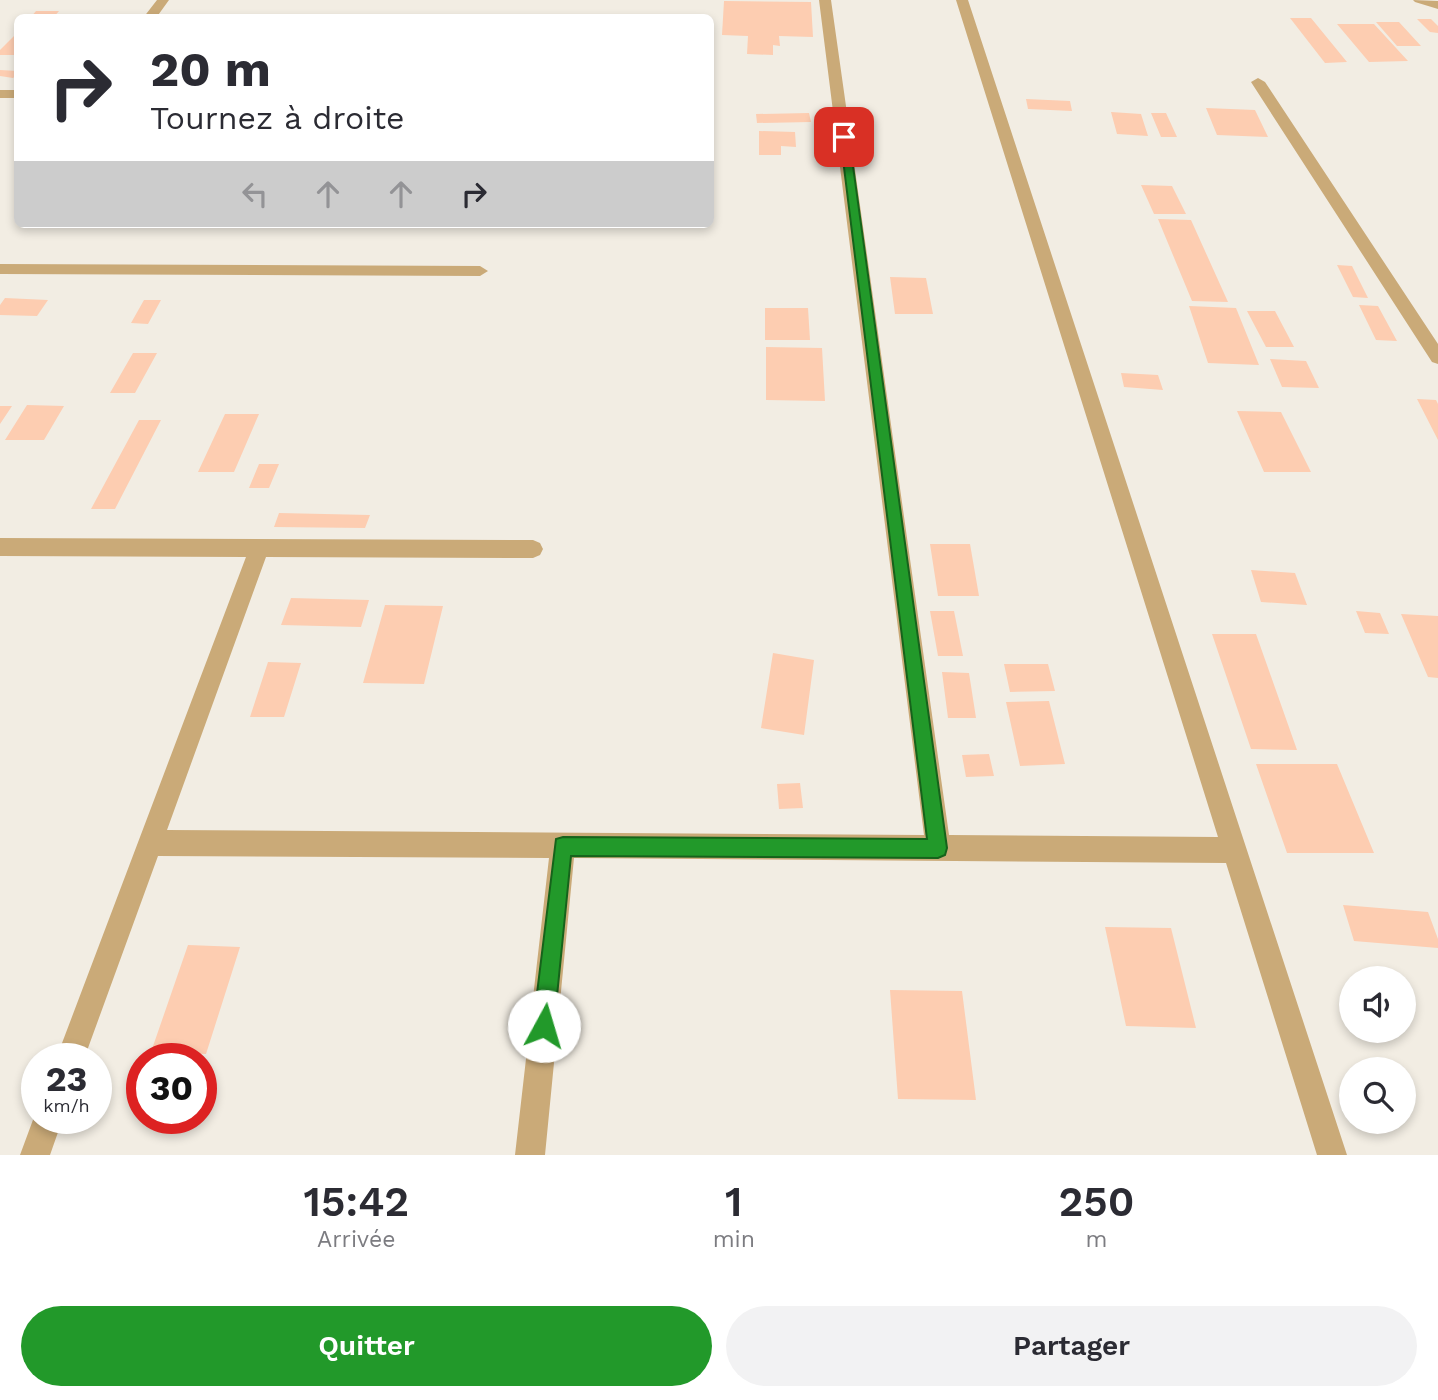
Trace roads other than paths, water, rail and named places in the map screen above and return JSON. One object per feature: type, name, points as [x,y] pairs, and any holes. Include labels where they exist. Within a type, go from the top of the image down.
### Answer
[{"type":"street","points":[[152,14],[163,0]]},
{"type":"street","points":[[825,0],[938,848]]},
{"type":"street","points":[[962,0],[1332,1155]]},
{"type":"street","points":[[1419,0],[1438,5]]},
{"type":"street","points":[[1258,82],[1438,358]]},
{"type":"street","points":[[0,269],[480,271]]},
{"type":"street","points":[[0,547],[533,549]]},
{"type":"street","points":[[76,1043],[259,548]]},
{"type":"street","points":[[150,843],[1234,850]]},
{"type":"street","points":[[530,1155],[563,846]]},
{"type":"street","points":[[35,1155],[42,1134]]}]
